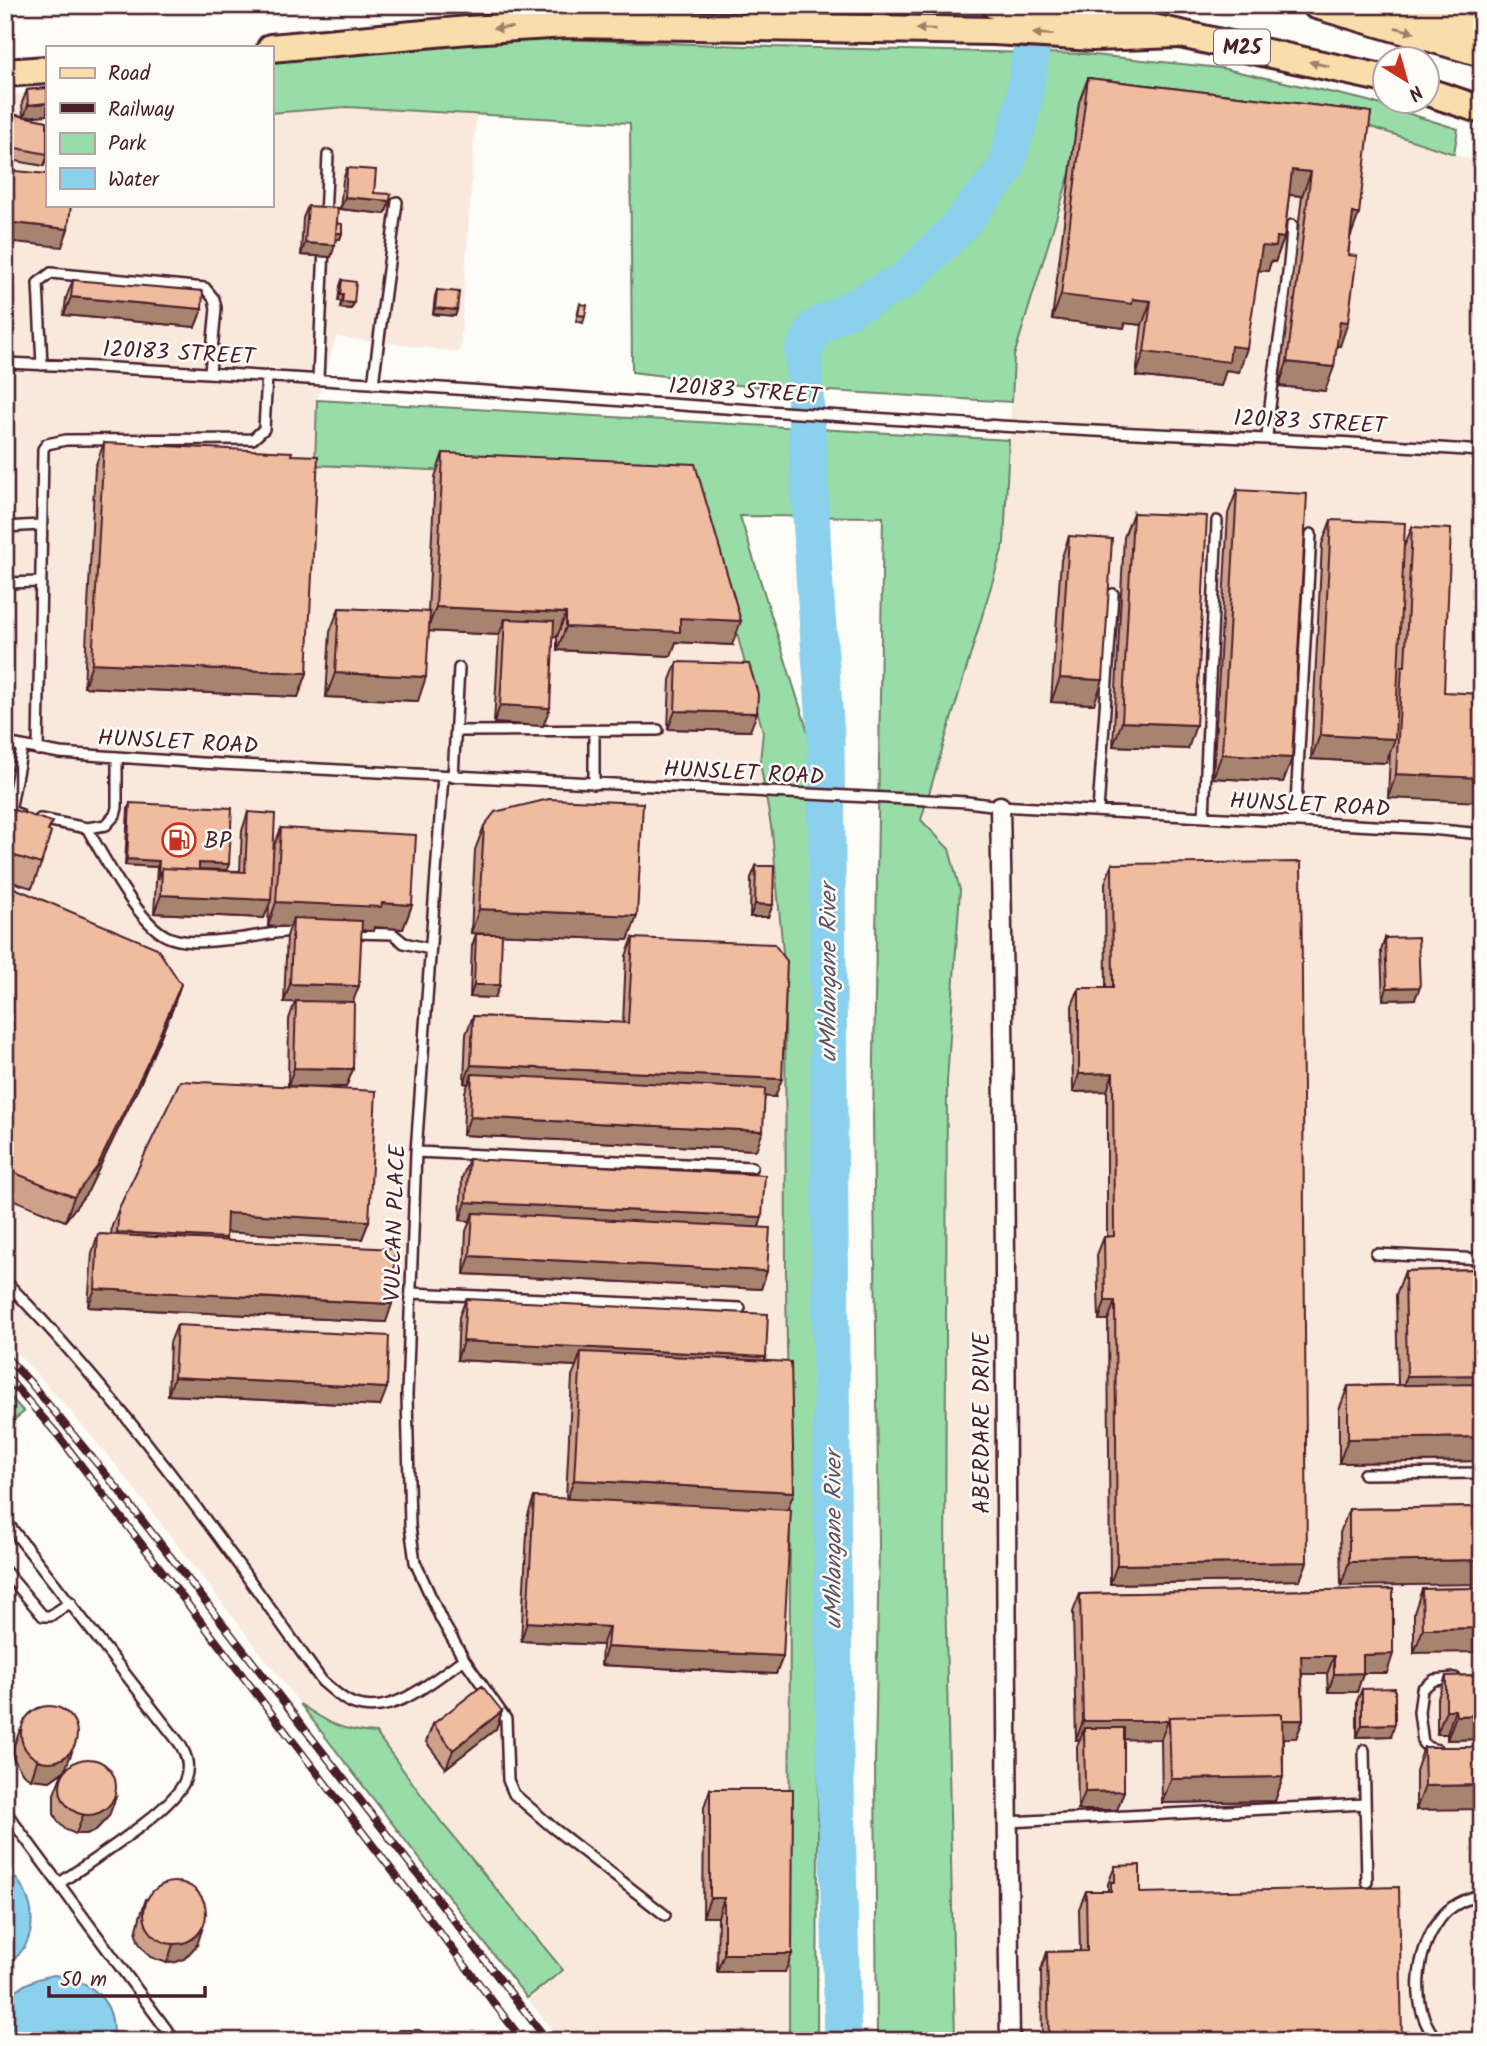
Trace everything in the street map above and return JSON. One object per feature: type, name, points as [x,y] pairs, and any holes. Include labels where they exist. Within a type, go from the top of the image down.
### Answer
[{"type":"main road","points":[[1316,5],[1482,53]]},
{"type":"main road","points":[[1393,5],[1482,33]]},
{"type":"main road","points":[[273,48],[567,24],[995,18]]},
{"type":"main road","name":"M25","points":[[995,18],[1178,34],[1372,76]]},
{"type":"main road","points":[[5,74],[46,69]]},
{"type":"main road","points":[[1442,97],[1482,110]]},
{"type":"street","name":"ABERDARE DRIVE","points":[[1000,806],[1005,1056],[1010,2041]]},
{"type":"lane","points":[[325,221],[328,155]]},
{"type":"lane","points":[[373,384],[397,202]]},
{"type":"lane","points":[[1267,438],[1269,402],[1290,265],[1292,225]]},
{"type":"lane","points":[[318,379],[324,234]]},
{"type":"lane","points":[[42,365],[38,283],[51,273],[205,288],[214,299],[216,308],[210,372]]},
{"type":"lane","name":"120183 STREET","points":[[5,363],[210,372],[691,406],[1482,451]]},
{"type":"lane","points":[[38,750],[43,449],[47,444],[66,440],[253,439],[264,429],[267,376]]},
{"type":"lane","points":[[1204,817],[1217,521]]},
{"type":"lane","points":[[5,527],[40,525]]},
{"type":"lane","points":[[1295,822],[1311,534]]},
{"type":"lane","points":[[5,583],[40,582]]},
{"type":"lane","points":[[1098,811],[1112,594]]},
{"type":"lane","points":[[453,777],[459,668]]},
{"type":"lane","points":[[456,731],[658,730]]},
{"type":"lane","points":[[594,732],[594,784]]},
{"type":"lane","name":"HUNSLET ROAD","points":[[5,743],[38,750],[117,757],[453,777],[967,802],[1482,834]]},
{"type":"lane","points":[[22,748],[8,810],[58,824],[87,828],[106,825],[115,816],[117,757]]},
{"type":"lane","name":"VULCAN PLACE","points":[[443,776],[416,1152],[407,1395],[410,1526],[415,1562],[441,1619],[464,1659],[506,1719],[508,1780],[514,1794],[665,1915]]},
{"type":"lane","points":[[87,828],[142,916],[167,937],[185,942],[240,939],[282,931],[308,931]]},
{"type":"lane","points":[[346,932],[393,934],[404,943],[430,949]]},
{"type":"lane","points":[[416,1152],[752,1167]]},
{"type":"lane","points":[[1376,1254],[1482,1259]]},
{"type":"lane","points":[[5,1281],[94,1378],[159,1458],[322,1681],[332,1690],[343,1699],[362,1706],[382,1705],[415,1692],[464,1659]]},
{"type":"lane","points":[[411,1293],[740,1308]]},
{"type":"lane","points":[[1364,1474],[1482,1474]]},
{"type":"lane","points":[[5,1520],[71,1602],[180,1744],[187,1757],[185,1782],[164,1808],[60,1883]]},
{"type":"lane","points":[[5,1571],[43,1616],[50,1616],[71,1602]]},
{"type":"lane","points":[[1447,1749],[1429,1748],[1423,1743],[1419,1712],[1422,1689],[1434,1680],[1468,1677]]},
{"type":"lane","points":[[1364,1749],[1367,1882]]},
{"type":"lane","points":[[1007,1822],[1365,1804]]},
{"type":"lane","points":[[5,1811],[175,2041]]},
{"type":"lane","points":[[1438,2041],[1425,2024],[1421,2008],[1420,1964],[1430,1935],[1441,1917],[1455,1905],[1482,1894]]},
{"type":"shaded area","points":[[46,92],[46,206],[273,206],[273,113],[347,107],[476,115],[460,352],[336,337],[317,400],[315,465],[690,481],[729,603],[763,732],[760,762],[772,832],[785,974],[790,1522],[789,2041],[561,2041],[527,1998],[563,1970],[442,1823],[376,1734],[349,1732],[320,1718],[300,1704],[115,1464],[5,1340],[5,95]]},
{"type":"shaded area","points":[[1092,101],[1368,126],[1482,163],[1482,2041],[955,2041],[945,1586],[947,1081],[960,890],[921,820],[1004,543],[1014,356]]},
{"type":"green space","points":[[538,38],[771,47],[1084,54],[1221,68],[1372,102],[1372,116],[1416,116],[1458,129],[1454,154],[1368,126],[1092,101],[1014,356],[1012,402],[746,386],[632,372],[630,123],[347,107],[273,113],[273,61],[414,46]]},
{"type":"green space","points":[[317,400],[1009,440],[1004,543],[921,820],[949,849],[960,890],[947,1081],[945,1586],[955,2041],[877,2041],[875,1764],[879,1543],[873,1118],[883,517],[740,516],[812,745],[812,1040],[820,1404],[817,2041],[789,2041],[790,1522],[785,974],[772,832],[760,762],[763,732],[729,603],[689,481],[315,465]]},
{"type":"green space","points":[[5,1391],[24,1412],[5,1427]]},
{"type":"green space","points":[[300,1704],[336,1725],[376,1733],[442,1823],[563,1970],[527,1998]]},
{"type":"water","points":[[5,1869],[24,1890],[32,1918],[26,1945],[5,1965]]},
{"type":"water","points":[[54,1975],[79,1981],[99,1994],[111,2014],[112,2041],[5,2041],[4,2011],[12,1994],[40,1978]]},
{"type":"building","points":[[1088,78],[1371,112],[1359,214],[1353,213],[1348,255],[1357,256],[1348,322],[1340,321],[1334,367],[1287,362],[1311,172],[1292,170],[1284,238],[1277,237],[1276,247],[1262,246],[1247,348],[1231,346],[1229,362],[1144,352],[1151,301],[1133,299],[1132,304],[1061,295]]},
{"type":"building","points":[[46,88],[46,103],[28,105],[27,90]]},
{"type":"building","points":[[5,113],[46,121],[46,154],[5,146]]},
{"type":"building","points":[[347,168],[376,170],[374,193],[391,194],[390,201],[345,197]]},
{"type":"building","points":[[5,170],[46,174],[46,206],[71,206],[68,229],[5,222]]},
{"type":"building","points":[[308,206],[338,208],[335,245],[305,243]]},
{"type":"building","points":[[337,223],[342,224],[342,233],[336,233]]},
{"type":"building","points":[[73,280],[203,291],[202,309],[71,297]]},
{"type":"building","points":[[342,280],[356,282],[354,303],[342,302]]},
{"type":"building","points":[[437,290],[459,292],[457,310],[435,308]]},
{"type":"building","points":[[580,304],[587,305],[585,316],[578,315]]},
{"type":"building","points":[[104,443],[292,452],[291,455],[318,456],[307,673],[92,663]]},
{"type":"building","points":[[443,453],[695,464],[741,621],[680,618],[680,632],[566,627],[566,613],[436,607]]},
{"type":"building","points":[[1237,490],[1307,494],[1292,758],[1222,754]]},
{"type":"building","points":[[1133,513],[1207,516],[1196,725],[1122,722]]},
{"type":"building","points":[[1331,520],[1405,523],[1395,739],[1320,735]]},
{"type":"building","points":[[1412,527],[1451,529],[1444,692],[1482,694],[1482,778],[1396,774]]},
{"type":"building","points":[[1069,536],[1112,539],[1103,680],[1060,678]]},
{"type":"building","points":[[339,608],[430,612],[426,677],[335,673]]},
{"type":"building","points":[[505,619],[554,621],[550,708],[500,705]]},
{"type":"building","points":[[677,662],[749,664],[758,694],[757,713],[675,711]]},
{"type":"building","points":[[549,799],[643,803],[637,916],[479,909],[484,826],[495,812]]},
{"type":"building","points":[[130,803],[232,808],[229,864],[199,863],[199,870],[162,868],[158,880],[159,861],[127,859]]},
{"type":"building","points":[[5,807],[52,822],[41,864],[5,853]]},
{"type":"building","points":[[248,812],[275,814],[271,900],[161,895],[162,868],[245,872]]},
{"type":"building","points":[[281,828],[416,835],[412,905],[382,903],[381,907],[276,902]]},
{"type":"building","points":[[1301,862],[1307,1562],[1117,1565],[1115,1301],[1105,1301],[1104,1237],[1114,1236],[1113,1073],[1079,1074],[1079,988],[1113,988],[1112,864]]},
{"type":"building","points":[[756,866],[774,866],[773,905],[755,904]]},
{"type":"building","points":[[5,884],[157,948],[181,984],[149,1060],[97,1167],[74,1197],[5,1169]]},
{"type":"building","points":[[293,918],[362,921],[359,986],[290,984]]},
{"type":"building","points":[[476,934],[502,934],[500,985],[474,985]]},
{"type":"building","points":[[1418,937],[1420,987],[1387,988],[1385,938]]},
{"type":"building","points":[[633,938],[774,944],[787,961],[782,1079],[471,1065],[473,1016],[628,1023]]},
{"type":"building","points":[[296,1001],[354,1002],[353,1069],[294,1068]]},
{"type":"building","points":[[472,1074],[765,1089],[763,1131],[470,1117]]},
{"type":"building","points":[[180,1081],[376,1091],[369,1221],[227,1213],[226,1238],[117,1232],[119,1208]]},
{"type":"building","points":[[469,1159],[765,1175],[762,1217],[466,1202]]},
{"type":"building","points":[[473,1213],[770,1228],[767,1271],[470,1256]]},
{"type":"building","points":[[98,1234],[395,1249],[392,1304],[95,1289]]},
{"type":"building","points":[[1482,1269],[1482,1375],[1407,1376],[1405,1271]]},
{"type":"building","points":[[466,1299],[768,1314],[766,1357],[463,1341]]},
{"type":"building","points":[[177,1325],[389,1336],[387,1388],[174,1377]]},
{"type":"building","points":[[581,1352],[791,1362],[794,1492],[574,1480]]},
{"type":"building","points":[[1482,1384],[1482,1437],[1348,1439],[1348,1386]]},
{"type":"building","points":[[534,1497],[791,1510],[783,1656],[607,1647],[609,1627],[527,1622]]},
{"type":"building","points":[[1482,1507],[1482,1560],[1349,1562],[1349,1509]]},
{"type":"building","points":[[1482,1588],[1482,1628],[1423,1629],[1422,1589]]},
{"type":"building","points":[[1393,1589],[1393,1654],[1363,1655],[1363,1673],[1334,1674],[1334,1656],[1301,1656],[1303,1720],[1282,1720],[1282,1714],[1169,1717],[1168,1721],[1083,1721],[1080,1594]]},
{"type":"building","points":[[1482,1675],[1482,1715],[1456,1716],[1455,1710],[1446,1710],[1446,1676]]},
{"type":"building","points":[[482,1686],[502,1711],[453,1750],[433,1724]]},
{"type":"building","points":[[1395,1688],[1395,1724],[1362,1725],[1362,1689]]},
{"type":"building","points":[[43,1706],[55,1706],[65,1710],[73,1718],[77,1734],[73,1750],[65,1758],[55,1762],[43,1762],[33,1758],[25,1750],[21,1740],[21,1728],[25,1718],[33,1710]]},
{"type":"building","points":[[1282,1714],[1283,1777],[1171,1779],[1169,1717]]},
{"type":"building","points":[[1084,1728],[1124,1728],[1124,1791],[1085,1792]]},
{"type":"building","points":[[1424,1747],[1482,1747],[1482,1785],[1425,1786]]},
{"type":"building","points":[[82,1759],[94,1759],[104,1763],[112,1771],[116,1787],[112,1803],[104,1811],[94,1815],[82,1815],[72,1811],[64,1803],[60,1793],[60,1781],[64,1771],[72,1763]]},
{"type":"building","points":[[710,1789],[793,1789],[792,1954],[724,1954],[724,1898],[710,1898]]},
{"type":"building","points":[[1140,1865],[1140,1893],[1399,1887],[1402,2041],[1049,2041],[1047,1952],[1087,1951],[1086,1891],[1111,1891],[1111,1882],[1115,1882],[1115,1866]]},
{"type":"building","points":[[169,1882],[181,1882],[197,1891],[204,1901],[204,1925],[197,1935],[181,1944],[169,1944],[158,1939],[149,1930],[144,1919],[144,1907],[149,1896],[158,1887]]},
{"type":"building","points":[[400,2030],[419,2030],[434,2041],[382,2041]]},
{"type":"waterway","name":"uMhlangane River","points":[[843,2041],[834,1716],[826,735],[814,574],[803,351],[816,327],[906,279],[958,227],[1005,170],[1023,106],[1038,5]]},
{"type":"railway","points":[[5,1356],[29,1381],[117,1488],[548,2041]]},
{"type":"railway","points":[[5,1375],[57,1434],[523,2041]]},
{"type":"place","name":"BP","points":[[179,840]]}]
